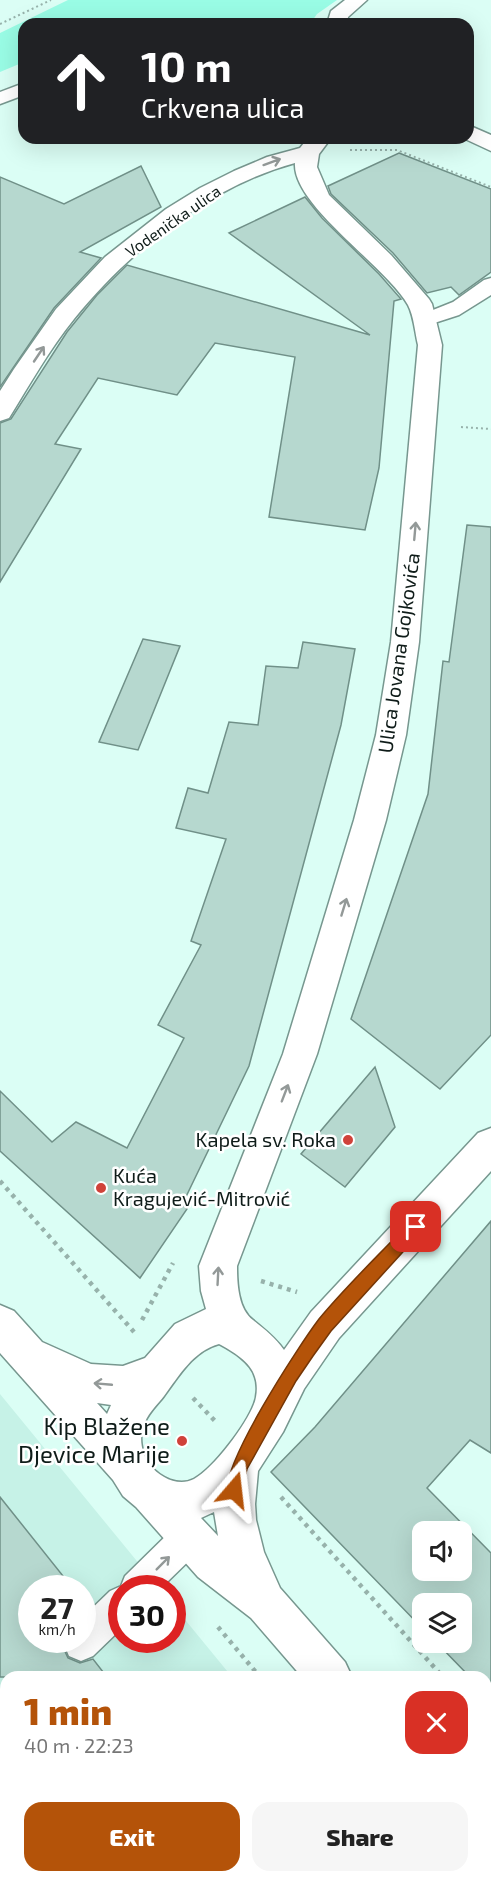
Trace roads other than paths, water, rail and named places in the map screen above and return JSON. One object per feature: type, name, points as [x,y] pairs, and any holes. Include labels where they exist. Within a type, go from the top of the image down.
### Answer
[{"type":"street","points":[[338,18],[338,15],[357,0]]},
{"type":"street","points":[[474,135],[491,144]]},
{"type":"street","name":"Ulica Jovana Gojkovića","points":[[246,1337],[224,1311],[217,1288],[219,1266],[300,1054],[370,820],[391,735],[405,642],[430,345],[420,304],[383,260],[319,198],[306,167],[314,146]]},
{"type":"street","name":"Vodenička ulica","points":[[0,412],[66,313],[102,274],[137,243],[184,209],[238,177],[314,146]]},
{"type":"street","points":[[266,1603],[237,1537],[233,1518],[234,1490],[239,1467],[290,1375],[325,1325],[491,1145]]},
{"type":"street","points":[[239,1467],[206,1495],[187,1501],[169,1501],[138,1479],[122,1446],[123,1428],[129,1411],[184,1339],[201,1329],[219,1325],[274,1346],[297,1340],[325,1325]]},
{"type":"street","points":[[246,1337],[267,1358],[275,1376],[274,1405]]},
{"type":"street","points":[[12,1338],[90,1383],[123,1386],[159,1371]]},
{"type":"street","points":[[12,1338],[189,1537],[213,1562],[266,1603],[325,1671]]},
{"type":"lane","points":[[0,99],[18,91]]},
{"type":"lane","points":[[425,320],[450,313],[472,302],[491,285]]},
{"type":"lane","points":[[150,1575],[189,1537]]},
{"type":"lane","points":[[96,1629],[108,1617]]},
{"type":"place","name":"Kapela sv. Roka","points":[[348,1140]]},
{"type":"place","name":"Kuća Kragujević-Mitrović","points":[[101,1188]]},
{"type":"place","name":"Kip Blažene Djevice Marije","points":[[182,1441]]}]
